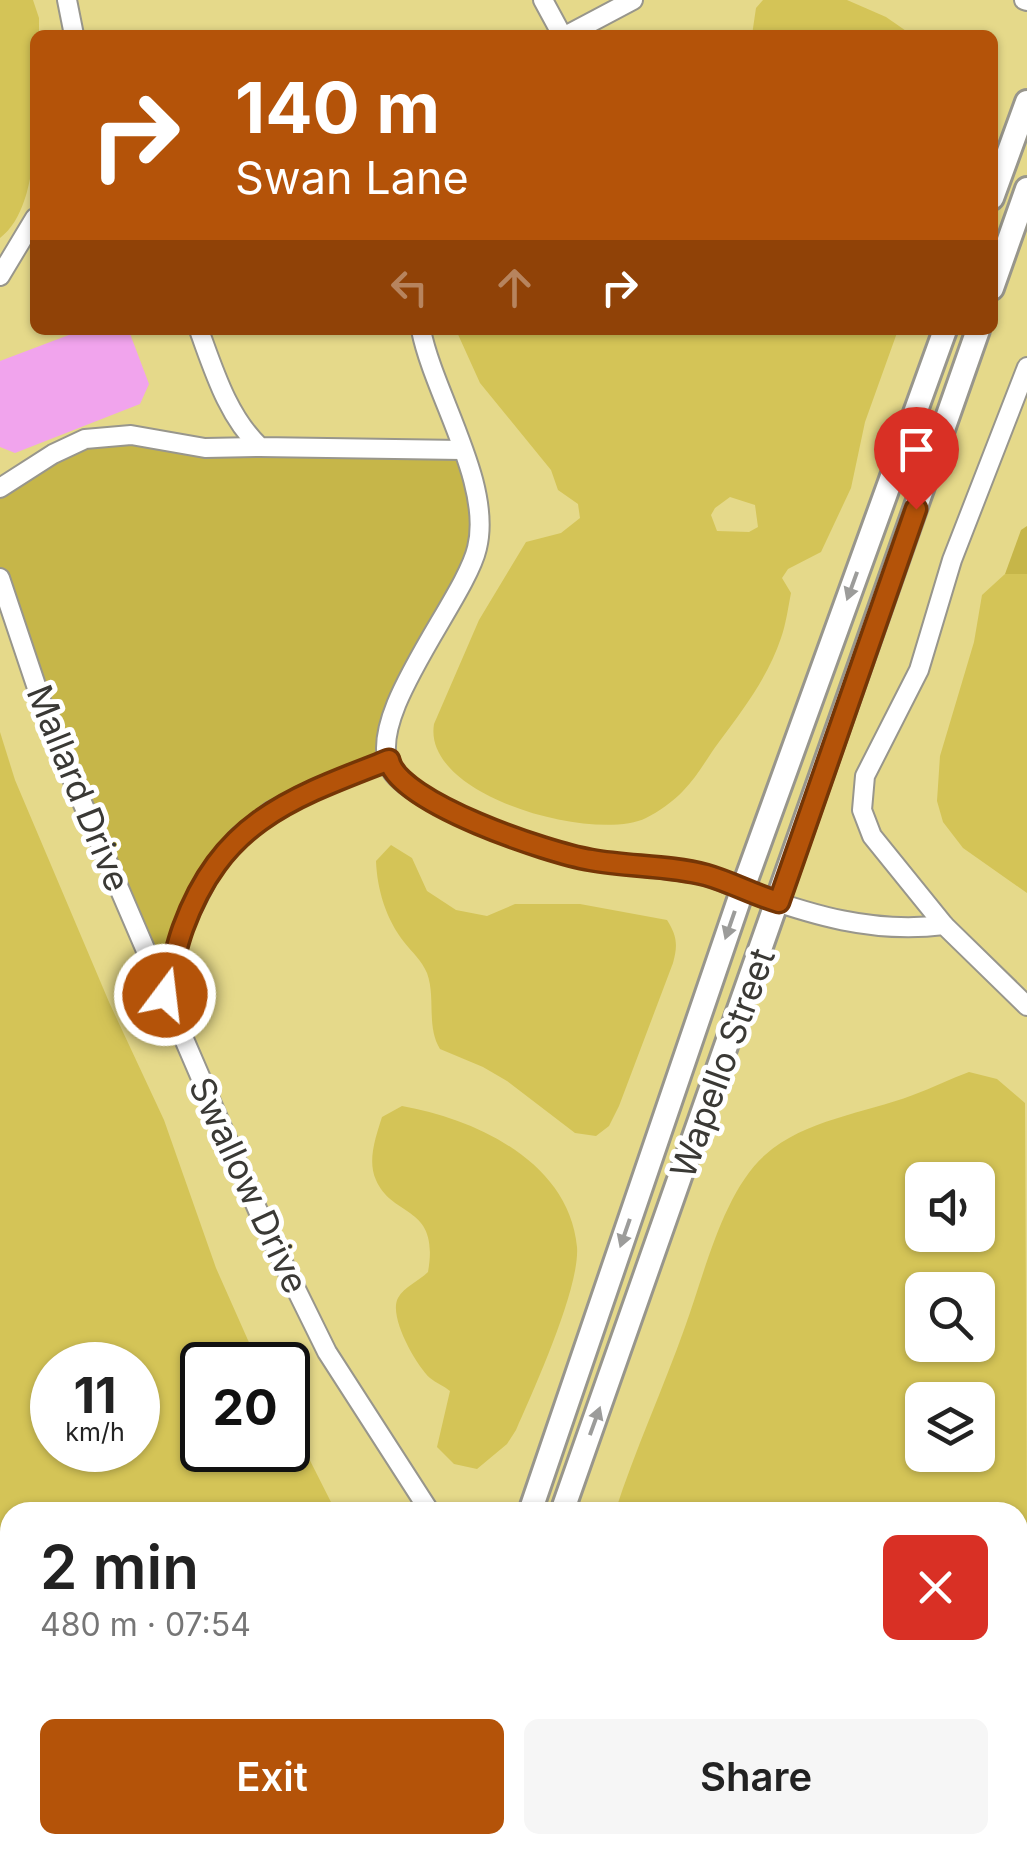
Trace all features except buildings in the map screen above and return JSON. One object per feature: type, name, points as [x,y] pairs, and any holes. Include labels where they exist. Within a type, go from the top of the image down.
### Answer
[{"type":"main road","points":[[998,182],[1027,102]]},
{"type":"main road","points":[[998,271],[1027,189]]},
{"type":"main road","name":"Wapello Street","points":[[533,1502],[742,891],[942,335]]},
{"type":"main road","name":"Wapello Street","points":[[566,1502],[976,335]]},
{"type":"lane","points":[[66,0],[73,30]]},
{"type":"lane","points":[[543,0],[561,30]]},
{"type":"lane","points":[[574,30],[633,0]]},
{"type":"lane","points":[[0,276],[30,226]]},
{"type":"lane","points":[[201,335],[228,402],[247,434],[260,447]]},
{"type":"lane","points":[[423,335],[481,517],[477,551],[416,662],[388,728],[391,770],[415,792],[464,819],[588,860],[708,876],[742,891],[882,929],[944,925]]},
{"type":"lane","points":[[1027,366],[952,560],[919,670],[865,776],[862,810],[872,836],[944,925],[1027,1006]]},
{"type":"lane","points":[[0,488],[85,439],[131,435],[205,448],[462,450]]},
{"type":"lane","name":"Mallard Drive","points":[[0,578],[52,730],[165,995]]},
{"type":"lane","points":[[165,995],[184,927],[212,870],[238,837],[271,811],[316,788],[389,760]]},
{"type":"lane","name":"Swallow Drive","points":[[165,995],[240,1172],[327,1352],[424,1502]]},
{"type":"shaded area","points":[[0,0],[1027,0],[1027,1502],[0,1502]]},
{"type":"shaded area","points":[[0,0],[33,0],[39,30],[30,30],[30,177],[15,222],[0,238]]},
{"type":"shaded area","points":[[763,0],[847,0],[905,30],[753,30],[756,8]]},
{"type":"shaded area","points":[[458,335],[896,335],[865,422],[851,488],[821,552],[788,569],[782,578],[791,593],[783,633],[769,666],[693,780],[661,809],[646,818],[622,824],[590,824],[516,808],[482,792],[455,773],[438,750],[434,724],[479,620],[526,542],[561,533],[580,518],[578,504],[558,490],[551,470],[480,383]],"holes":[[[730,497],[755,505],[758,527],[749,532],[717,531],[711,515]]]},
{"type":"shaded area","points":[[85,439],[205,448],[462,450],[477,551],[388,727],[391,770],[316,788],[280,807],[212,870],[165,995],[0,578],[0,488]]},
{"type":"shaded area","points":[[1027,526],[1027,574],[1005,574],[1021,530]]},
{"type":"shaded area","points":[[1005,574],[1027,574],[1027,893],[963,848],[943,822],[937,801],[940,756],[974,642],[982,595]]},
{"type":"shaded area","points":[[0,732],[15,780],[109,1002],[164,1120],[216,1268],[249,1342],[180,1342],[180,1472],[310,1472],[310,1461],[331,1502],[0,1502]]},
{"type":"shaded area","points":[[391,845],[412,858],[427,891],[456,910],[487,916],[515,904],[580,904],[667,920],[676,941],[673,963],[619,1106],[609,1126],[596,1136],[575,1133],[507,1081],[440,1049],[433,1031],[427,973],[387,914],[378,882],[376,861]]},
{"type":"shaded area","points":[[969,1072],[997,1079],[1025,1103],[1027,1502],[618,1502],[716,1235],[737,1190],[750,1171],[781,1143],[836,1119],[913,1095]]},
{"type":"shaded area","points":[[402,1106],[488,1134],[538,1168],[557,1191],[570,1217],[577,1247],[564,1312],[516,1430],[507,1444],[477,1469],[454,1464],[437,1447],[450,1391],[430,1378],[418,1363],[397,1316],[398,1298],[428,1272],[430,1250],[421,1223],[384,1192],[373,1173],[373,1148],[382,1117]]},
{"type":"route","points":[[165,995],[184,927],[212,870],[238,837],[271,811],[316,788],[389,760],[391,770],[415,792],[464,819],[588,860],[708,876],[779,902],[916,509]]}]
